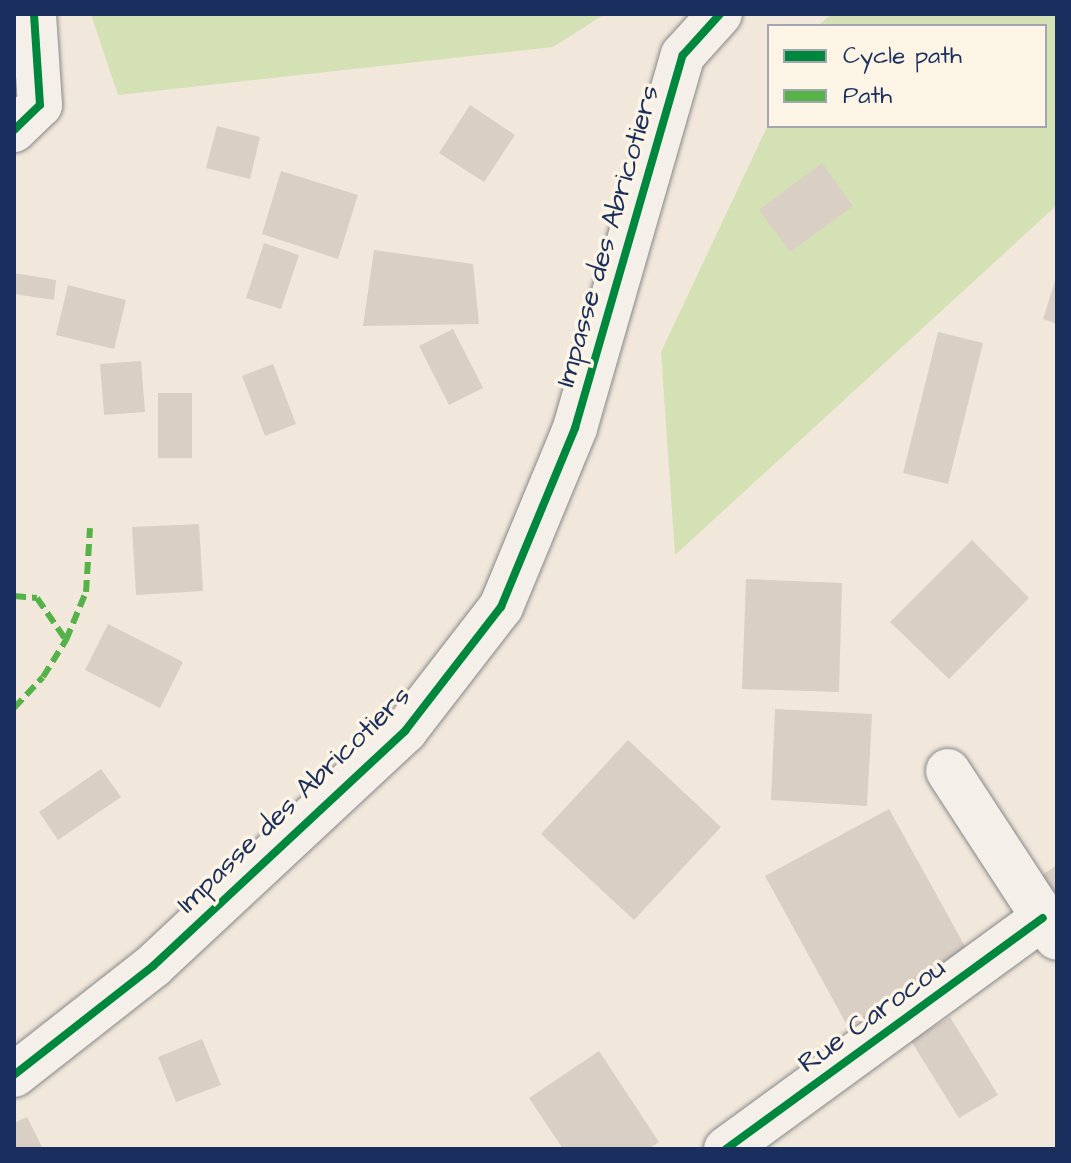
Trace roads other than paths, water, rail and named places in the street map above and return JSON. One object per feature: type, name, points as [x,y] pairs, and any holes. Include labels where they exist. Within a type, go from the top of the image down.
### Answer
[{"type":"street","points":[[14,130],[40,105],[34,14]]},
{"type":"street","name":"Impasse des Abricotiers","points":[[14,1075],[153,966],[405,731],[501,607],[575,428],[683,55],[720,14]]},
{"type":"street","points":[[948,771],[1050,928]]},
{"type":"street","name":"Rue Carocou","points":[[726,1149],[1050,928]]}]
